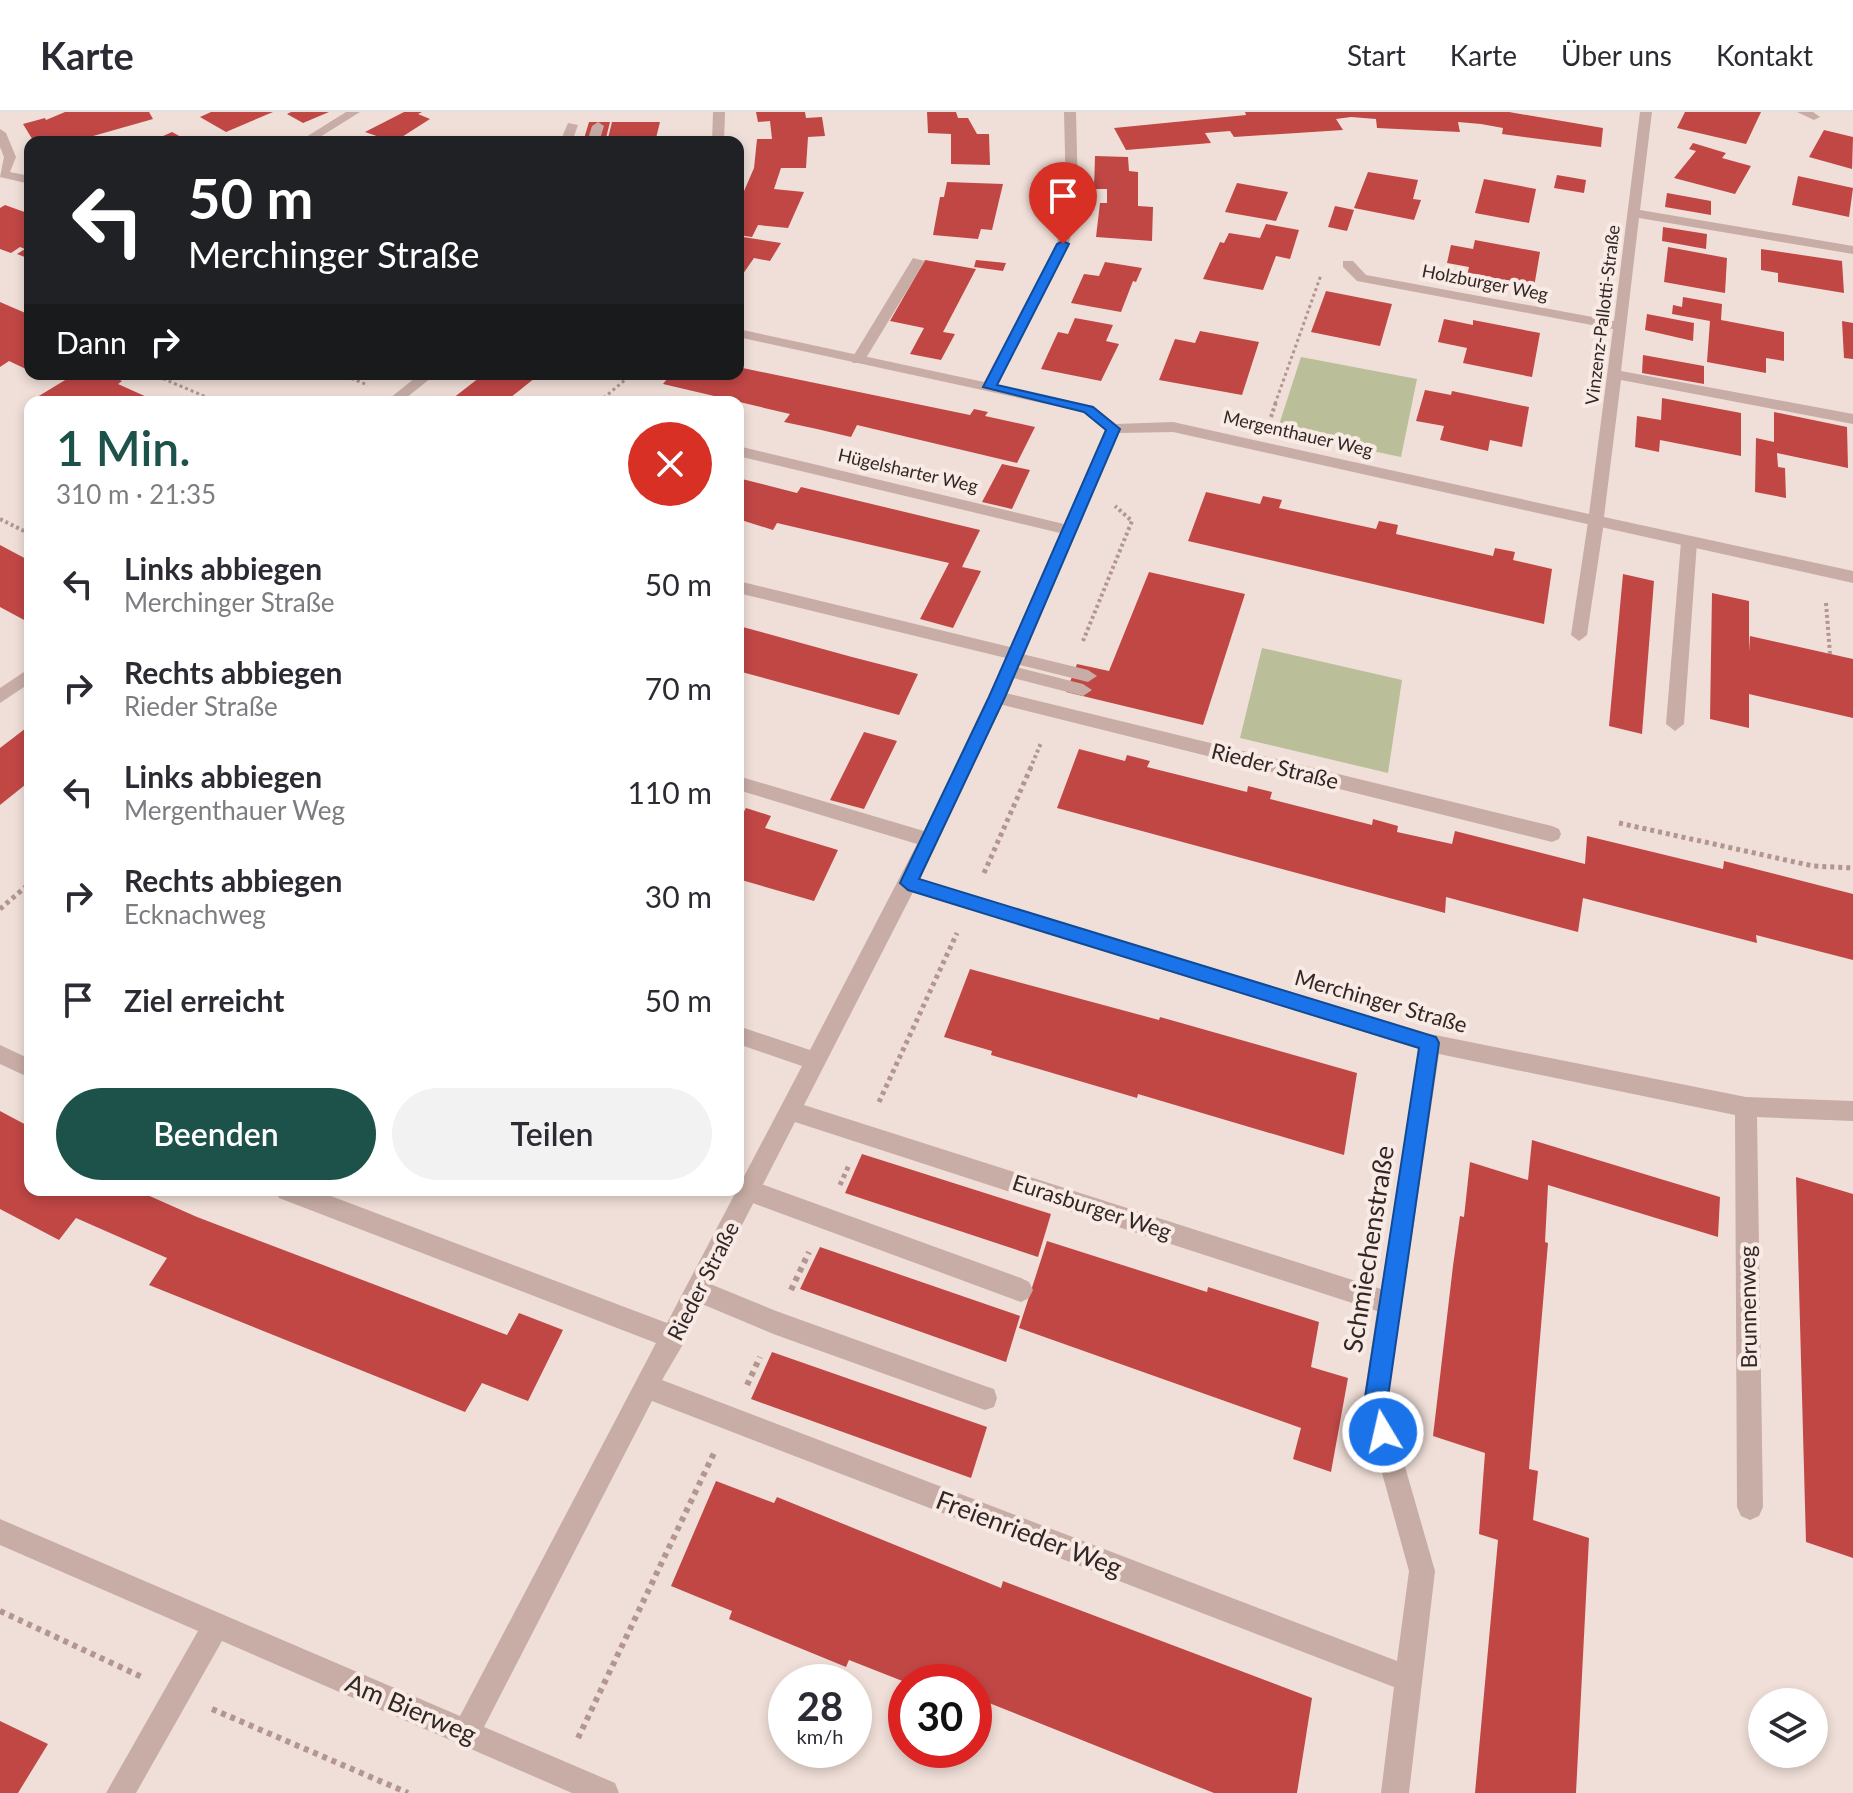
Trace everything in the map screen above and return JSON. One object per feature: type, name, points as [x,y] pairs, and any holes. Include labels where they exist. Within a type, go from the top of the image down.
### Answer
[{"type":"street","points":[[314,136],[354,112]]},
{"type":"street","points":[[718,136],[719,112]]},
{"type":"street","points":[[989,387],[1063,244],[1072,195],[1070,112]]},
{"type":"street","name":"Vinzenz-Pallotti-Straße","points":[[1579,635],[1596,522],[1646,112]]},
{"type":"street","points":[[568,136],[572,125]]},
{"type":"street","points":[[595,136],[598,126]]},
{"type":"street","points":[[0,133],[10,157],[1,175],[24,179]]},
{"type":"street","points":[[1634,213],[1853,250]]},
{"type":"street","points":[[858,360],[918,261]]},
{"type":"street","points":[[1348,264],[1362,278]]},
{"type":"street","name":"Holzburger Weg","points":[[1362,278],[1620,326]]},
{"type":"street","points":[[744,334],[1088,409],[1113,429]]},
{"type":"street","points":[[1614,374],[1853,419]]},
{"type":"street","points":[[400,396],[421,380]]},
{"type":"street","name":"Mergenthauer Weg","points":[[1113,429],[1173,427],[1853,577]]},
{"type":"street","name":"Rieder Straße","points":[[466,1733],[908,883],[997,697],[1113,429]]},
{"type":"street","name":"Hügelsharter Weg","points":[[744,452],[1069,530]]},
{"type":"street","points":[[1675,724],[1689,542]]},
{"type":"street","points":[[744,589],[1086,683]]},
{"type":"street","points":[[0,697],[24,679]]},
{"type":"street","name":"Rieder Straße","points":[[997,697],[1552,834]]},
{"type":"street","points":[[744,785],[929,840]]},
{"type":"street","name":"Merchinger Straße","points":[[908,883],[1430,1043],[1746,1107],[1853,1111]]},
{"type":"street","points":[[744,1037],[816,1061]]},
{"type":"street","name":"Schmiechenstraße","points":[[1395,1793],[1422,1571],[1375,1404],[1430,1043]]},
{"type":"street","points":[[0,1054],[24,1066]]},
{"type":"street","name":"Brunnenweg","points":[[1746,1107],[1750,1507]]},
{"type":"street","name":"Eurasburger Weg","points":[[792,1111],[1391,1304]]},
{"type":"street","points":[[750,1191],[1021,1290]]},
{"type":"street","points":[[303,1196],[674,1338]]},
{"type":"street","points":[[698,1291],[776,1323],[985,1398]]},
{"type":"street","name":"Freienrieder Weg","points":[[648,1387],[1411,1680]]},
{"type":"street","name":"Am Bierweg","points":[[0,1532],[605,1793]]},
{"type":"street","points":[[120,1793],[216,1626]]},
{"type":"path","points":[[1261,445],[1321,275],[1362,278]]},
{"type":"path","points":[[166,380],[204,396]]},
{"type":"path","points":[[606,396],[625,380]]},
{"type":"path","points":[[0,519],[24,531]]},
{"type":"path","points":[[1823,571],[1830,654]]},
{"type":"path","points":[[1619,823],[1813,866],[1853,868]]},
{"type":"path","points":[[0,909],[24,888]]},
{"type":"green space","points":[[1301,357],[1417,379],[1401,457],[1277,431]]},
{"type":"green space","points":[[1262,648],[1402,680],[1388,773],[1240,738]]},
{"type":"building","points":[[65,112],[149,112],[153,119],[93,136],[30,136],[23,124],[46,120]]},
{"type":"building","points":[[211,112],[273,112],[226,132],[200,117]]},
{"type":"building","points":[[329,112],[303,123],[287,114]]},
{"type":"building","points":[[404,112],[422,112],[418,114],[430,119],[403,136],[377,136],[365,132]]},
{"type":"building","points":[[756,112],[805,112],[806,118],[822,117],[825,136],[808,137],[806,168],[781,168],[774,189],[804,192],[788,228],[758,225],[752,237],[744,236],[744,191],[754,168],[757,139],[772,139],[770,121],[758,122]]},
{"type":"building","points":[[927,112],[956,112],[958,118],[968,118],[977,134],[989,134],[990,165],[951,164],[951,134],[928,133]]},
{"type":"building","points":[[1245,112],[1509,112],[1603,128],[1601,147],[1502,134],[1503,128],[1481,124],[1458,122],[1460,132],[1377,128],[1376,119],[1351,117],[1336,119],[1343,130],[1234,137],[1230,131],[1205,133],[1211,143],[1126,150],[1114,128],[1246,115]]},
{"type":"building","points":[[1685,112],[1761,112],[1746,144],[1677,128]]},
{"type":"building","points":[[589,122],[610,122],[606,136],[585,136]]},
{"type":"building","points":[[612,122],[660,122],[656,136],[608,136]]},
{"type":"building","points":[[1824,130],[1853,137],[1852,169],[1809,157]]},
{"type":"building","points":[[1693,143],[1726,153],[1722,158],[1751,166],[1735,194],[1674,178],[1696,151],[1689,149]]},
{"type":"building","points":[[1095,156],[1128,157],[1129,171],[1138,172],[1138,206],[1153,207],[1152,241],[1096,237],[1100,203],[1107,203],[1107,189],[1094,189]]},
{"type":"building","points":[[1368,172],[1418,180],[1413,199],[1421,200],[1414,220],[1354,208]]},
{"type":"building","points":[[1557,175],[1586,180],[1584,193],[1554,188]]},
{"type":"building","points":[[1798,176],[1853,188],[1849,217],[1792,205]]},
{"type":"building","points":[[1484,179],[1536,189],[1529,223],[1475,213]]},
{"type":"building","points":[[947,182],[1003,184],[992,230],[981,229],[978,239],[933,235],[940,197],[944,197]]},
{"type":"building","points":[[1237,183],[1288,192],[1276,221],[1225,212]]},
{"type":"building","points":[[1667,193],[1711,201],[1711,215],[1665,207]]},
{"type":"building","points":[[5,205],[24,212],[24,249],[20,247],[11,253],[0,249],[0,208]]},
{"type":"building","points":[[1335,206],[1354,210],[1347,231],[1328,227]]},
{"type":"building","points":[[1266,224],[1299,230],[1290,259],[1276,256],[1263,290],[1203,279],[1220,242],[1224,243],[1229,233],[1260,238]]},
{"type":"building","points":[[1663,227],[1707,234],[1706,249],[1662,241]]},
{"type":"building","points":[[744,237],[781,243],[770,261],[754,258],[744,272]]},
{"type":"building","points":[[1475,240],[1540,252],[1533,293],[1466,280],[1469,267],[1447,263],[1451,245],[1473,249]]},
{"type":"building","points":[[1668,247],[1727,258],[1725,293],[1664,282]]},
{"type":"building","points":[[1761,249],[1842,261],[1844,293],[1778,282],[1778,273],[1761,270]]},
{"type":"building","points":[[925,260],[976,269],[943,332],[955,334],[941,360],[910,354],[924,328],[890,321]]},
{"type":"building","points":[[976,260],[1006,263],[1003,271],[974,267]]},
{"type":"building","points":[[1105,262],[1142,268],[1136,282],[1133,281],[1121,312],[1071,303],[1084,274],[1099,276]]},
{"type":"building","points":[[1326,291],[1392,304],[1380,346],[1311,332]]},
{"type":"building","points":[[1683,297],[1722,304],[1721,320],[1784,332],[1784,361],[1766,358],[1766,373],[1707,362],[1710,321],[1672,314],[1673,305],[1682,307]]},
{"type":"building","points":[[0,302],[24,312],[24,368],[9,361],[0,367]]},
{"type":"building","points":[[1647,314],[1694,323],[1693,341],[1645,330]]},
{"type":"building","points":[[1075,318],[1113,325],[1106,341],[1119,344],[1101,381],[1041,369],[1058,332],[1068,334]]},
{"type":"building","points":[[1444,319],[1473,325],[1473,320],[1540,333],[1532,377],[1463,363],[1467,348],[1438,342]]},
{"type":"building","points":[[1842,321],[1853,323],[1853,359],[1844,358]]},
{"type":"building","points":[[1200,331],[1259,342],[1242,395],[1159,380],[1175,339],[1195,343]]},
{"type":"building","points":[[1643,355],[1704,366],[1704,384],[1642,373]]},
{"type":"building","points":[[744,368],[970,415],[974,409],[988,412],[985,416],[1035,427],[1017,463],[857,425],[851,437],[784,422],[790,414],[744,403],[744,396],[714,396],[663,384],[666,380],[744,380]]},
{"type":"building","points":[[65,380],[120,380],[122,381],[118,384],[145,396],[39,396]]},
{"type":"building","points":[[476,380],[532,380],[512,396],[456,396]]},
{"type":"building","points":[[1425,390],[1451,395],[1452,391],[1529,407],[1522,447],[1490,440],[1488,451],[1440,440],[1444,426],[1416,421]]},
{"type":"building","points":[[1662,398],[1741,413],[1741,456],[1660,440],[1659,452],[1635,447],[1637,416],[1661,420]]},
{"type":"building","points":[[1774,412],[1847,427],[1848,468],[1777,453],[1778,467],[1785,468],[1786,498],[1755,492],[1756,438],[1774,442]]},
{"type":"building","points":[[1002,464],[1030,470],[1012,509],[982,502]]},
{"type":"building","points":[[744,480],[797,493],[801,487],[980,530],[962,567],[981,571],[953,628],[920,619],[949,563],[777,523],[773,530],[744,521]]},
{"type":"building","points":[[1206,492],[1260,504],[1263,496],[1282,500],[1279,508],[1376,529],[1379,521],[1398,525],[1396,534],[1493,556],[1495,548],[1515,552],[1513,560],[1552,569],[1544,624],[1188,541]]},
{"type":"building","points":[[0,545],[24,558],[24,620],[0,607]]},
{"type":"building","points":[[1149,572],[1245,594],[1203,725],[1066,692],[1077,664],[1109,671]]},
{"type":"building","points":[[1623,574],[1654,581],[1642,734],[1609,726]]},
{"type":"building","points":[[1712,593],[1749,601],[1749,652],[1750,636],[1853,659],[1853,718],[1749,694],[1749,728],[1710,719]]},
{"type":"building","points":[[744,627],[918,674],[899,715],[744,673]]},
{"type":"building","points":[[24,730],[24,786],[0,805],[0,748]]},
{"type":"building","points":[[864,732],[897,741],[864,809],[830,800]]},
{"type":"building","points":[[1079,749],[1125,761],[1127,755],[1150,761],[1147,767],[1247,792],[1248,786],[1272,792],[1270,799],[1372,825],[1373,819],[1398,826],[1397,832],[1452,844],[1455,831],[1585,864],[1587,836],[1723,869],[1724,861],[1853,894],[1853,960],[1756,935],[1757,943],[1583,898],[1578,932],[1446,897],[1445,913],[1057,808]]},
{"type":"building","points":[[746,808],[771,816],[765,828],[838,850],[814,901],[744,881]]},
{"type":"building","points":[[970,969],[1159,1020],[1160,1017],[1357,1073],[1344,1155],[1138,1094],[1137,1098],[991,1055],[992,1051],[944,1037]]},
{"type":"building","points":[[0,1111],[24,1124],[24,1196],[150,1196],[507,1335],[519,1313],[563,1330],[528,1401],[482,1383],[465,1412],[149,1285],[167,1258],[76,1218],[59,1240],[0,1209]]},
{"type":"building","points":[[1532,1140],[1720,1197],[1718,1237],[1548,1185],[1545,1242],[1548,1243],[1529,1469],[1538,1471],[1533,1520],[1589,1538],[1576,1793],[1475,1793],[1498,1540],[1479,1534],[1485,1453],[1433,1436],[1453,1266],[1460,1216],[1464,1217],[1470,1162],[1528,1180]]},
{"type":"building","points":[[862,1154],[1051,1214],[1038,1257],[845,1193]]},
{"type":"building","points":[[1796,1177],[1853,1194],[1853,1558],[1806,1542]]},
{"type":"building","points":[[1047,1241],[1207,1292],[1208,1287],[1319,1322],[1311,1367],[1348,1378],[1331,1472],[1293,1459],[1301,1428],[1019,1328]]},
{"type":"building","points":[[820,1247],[1020,1316],[1006,1362],[800,1289]]},
{"type":"building","points":[[772,1352],[987,1427],[971,1478],[751,1399]]},
{"type":"building","points":[[716,1481],[774,1503],[777,1497],[1001,1588],[1003,1581],[1312,1698],[1297,1793],[1214,1793],[992,1704],[992,1664],[888,1664],[888,1675],[872,1669],[872,1664],[849,1660],[847,1664],[839,1664],[729,1619],[732,1611],[671,1586]]},
{"type":"building","points":[[0,1721],[48,1744],[18,1793],[0,1793]]},
{"type":"route","points":[[1063,244],[989,387],[1088,409],[1113,429],[997,697],[908,883],[1430,1043],[1375,1404],[1383,1432]]}]
